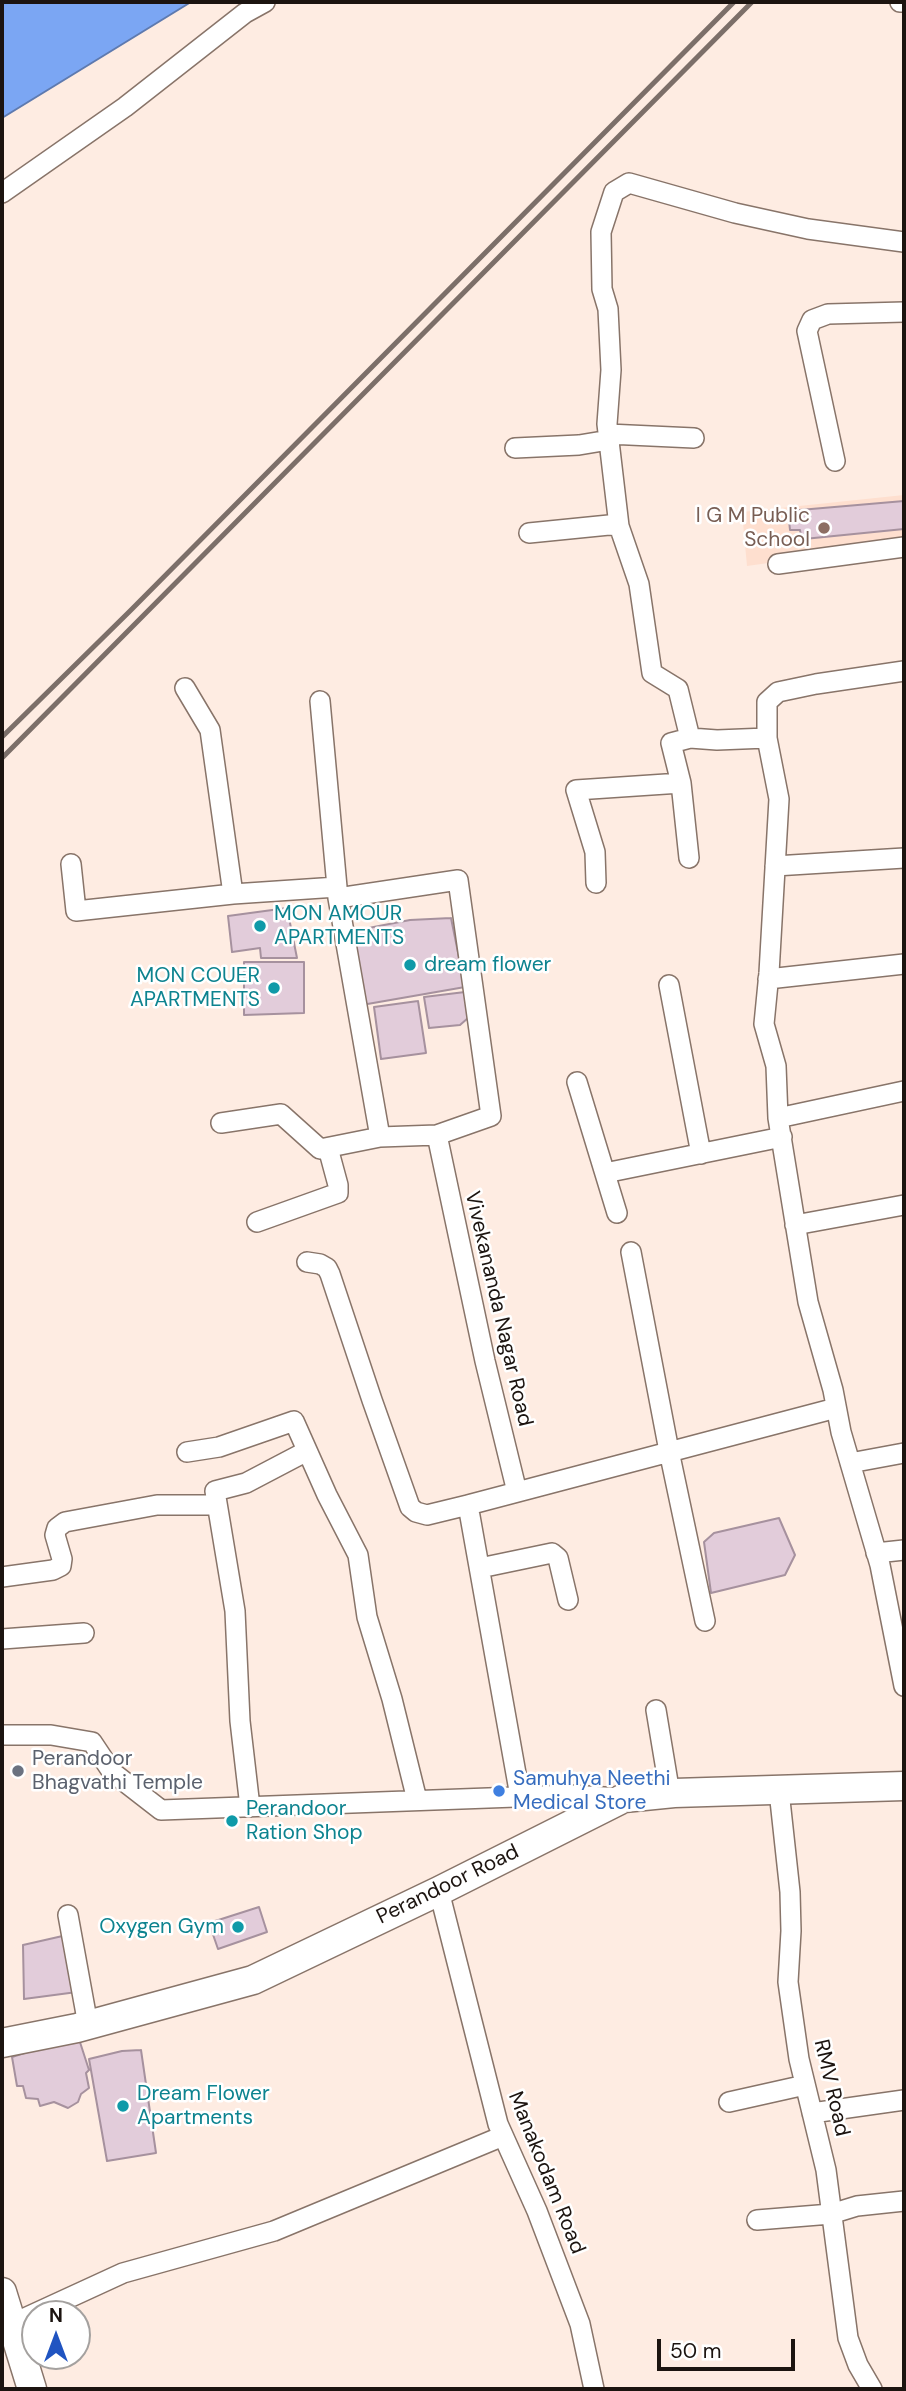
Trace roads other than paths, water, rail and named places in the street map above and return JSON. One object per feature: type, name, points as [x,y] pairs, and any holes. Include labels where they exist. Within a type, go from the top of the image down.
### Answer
[{"type":"main road","name":"Perandoor Road","points":[[2,2043],[88,2025],[253,1980],[624,1798],[904,1786]]},
{"type":"main road","points":[[2,2292],[10,2340],[32,2389]]},
{"type":"street","points":[[2,193],[125,107],[245,13],[265,2]]},
{"type":"street","points":[[690,738],[678,689],[652,673],[639,584],[620,526],[607,424],[611,370],[608,309],[603,289],[601,232],[614,192],[629,183],[736,213],[808,229],[904,242]]},
{"type":"street","points":[[835,461],[807,331],[812,320],[828,314],[904,312]]},
{"type":"street","points":[[515,448],[579,445],[608,437],[694,438]]},
{"type":"street","points":[[529,533],[620,526]]},
{"type":"street","points":[[778,564],[904,547]]},
{"type":"street","points":[[904,671],[778,692],[767,702],[767,738],[779,799],[764,1024],[776,1066],[780,1128],[808,1302],[876,1553],[904,1686]]},
{"type":"street","points":[[185,688],[210,730],[233,894]]},
{"type":"street","points":[[320,701],[338,892],[380,1137]]},
{"type":"street","points":[[689,858],[681,783],[671,743],[690,738],[767,738]]},
{"type":"street","points":[[596,883],[595,852],[576,790],[681,783]]},
{"type":"street","points":[[775,866],[900,859]]},
{"type":"street","points":[[71,864],[76,911],[233,894],[338,892],[458,880],[491,1116],[437,1135],[380,1137],[320,1149],[281,1114],[221,1123]]},
{"type":"street","points":[[768,979],[904,964]]},
{"type":"street","points":[[669,985],[701,1154]]},
{"type":"street","points":[[577,1082],[617,1213]]},
{"type":"street","points":[[605,1173],[701,1154],[904,1091]]},
{"type":"street","name":"Vivekananda Nagar Road","points":[[437,1135],[485,1361],[517,1492]]},
{"type":"street","points":[[257,1222],[338,1193],[328,1148]]},
{"type":"street","points":[[795,1225],[904,1205]]},
{"type":"street","points":[[631,1252],[705,1620]]},
{"type":"street","points":[[307,1262],[327,1268],[330,1274],[410,1507],[416,1512],[427,1515],[468,1505],[836,1408]]},
{"type":"street","points":[[187,1452],[219,1447],[294,1421],[327,1495],[358,1555],[366,1617],[392,1699],[417,1800]]},
{"type":"street","points":[[250,1807],[240,1721],[235,1611],[215,1491],[246,1483],[307,1451]]},
{"type":"street","points":[[850,1464],[904,1453]]},
{"type":"street","points":[[2,1577],[53,1570],[61,1566],[62,1559],[55,1535],[57,1528],[65,1522],[157,1505],[217,1505]]},
{"type":"street","points":[[468,1505],[520,1796]]},
{"type":"street","points":[[876,1553],[904,1550]]},
{"type":"street","points":[[480,1568],[552,1553],[558,1558],[568,1600]]},
{"type":"street","points":[[2,1639],[84,1633]]},
{"type":"street","points":[[656,1710],[670,1794]]},
{"type":"street","points":[[2,1735],[51,1735],[92,1742],[112,1772],[161,1810],[520,1796],[624,1798]]},
{"type":"street","name":"RMV Road","points":[[779,1791],[790,1892],[789,1982],[799,2059],[826,2170],[848,2338],[858,2365],[872,2389]]},
{"type":"street","name":"Manakodam Road","points":[[439,1891],[498,2124],[537,2211],[580,2324],[594,2389]]},
{"type":"street","points":[[68,1914],[88,2025]]},
{"type":"street","points":[[729,2102],[805,2085]]},
{"type":"street","points":[[812,2113],[904,2099]]},
{"type":"street","points":[[10,2340],[123,2273],[274,2231],[503,2136]]},
{"type":"street","points":[[757,2220],[831,2214],[857,2206],[904,2201]]},
{"type":"water","points":[[2,2],[191,2],[2,118]]},
{"type":"railway","points":[[2,737],[734,2]]},
{"type":"railway","points":[[2,758],[752,2]]},
{"type":"place","name":"I G M Public School","points":[[824,528]]},
{"type":"place","name":"MON AMOUR APARTMENTS","points":[[260,926]]},
{"type":"place","name":"dream flower","points":[[410,965]]},
{"type":"place","name":"MON COUER APARTMENTS","points":[[274,988]]},
{"type":"place","name":"Perandoor Bhagvathi Temple","points":[[18,1771]]},
{"type":"place","name":"Samuhya Neethi Medical Store","points":[[499,1791]]},
{"type":"place","name":"Perandoor Ration Shop","points":[[232,1821]]},
{"type":"place","name":"Oxygen Gym","points":[[238,1927]]},
{"type":"place","name":"Dream Flower Apartments","points":[[123,2106]]}]
